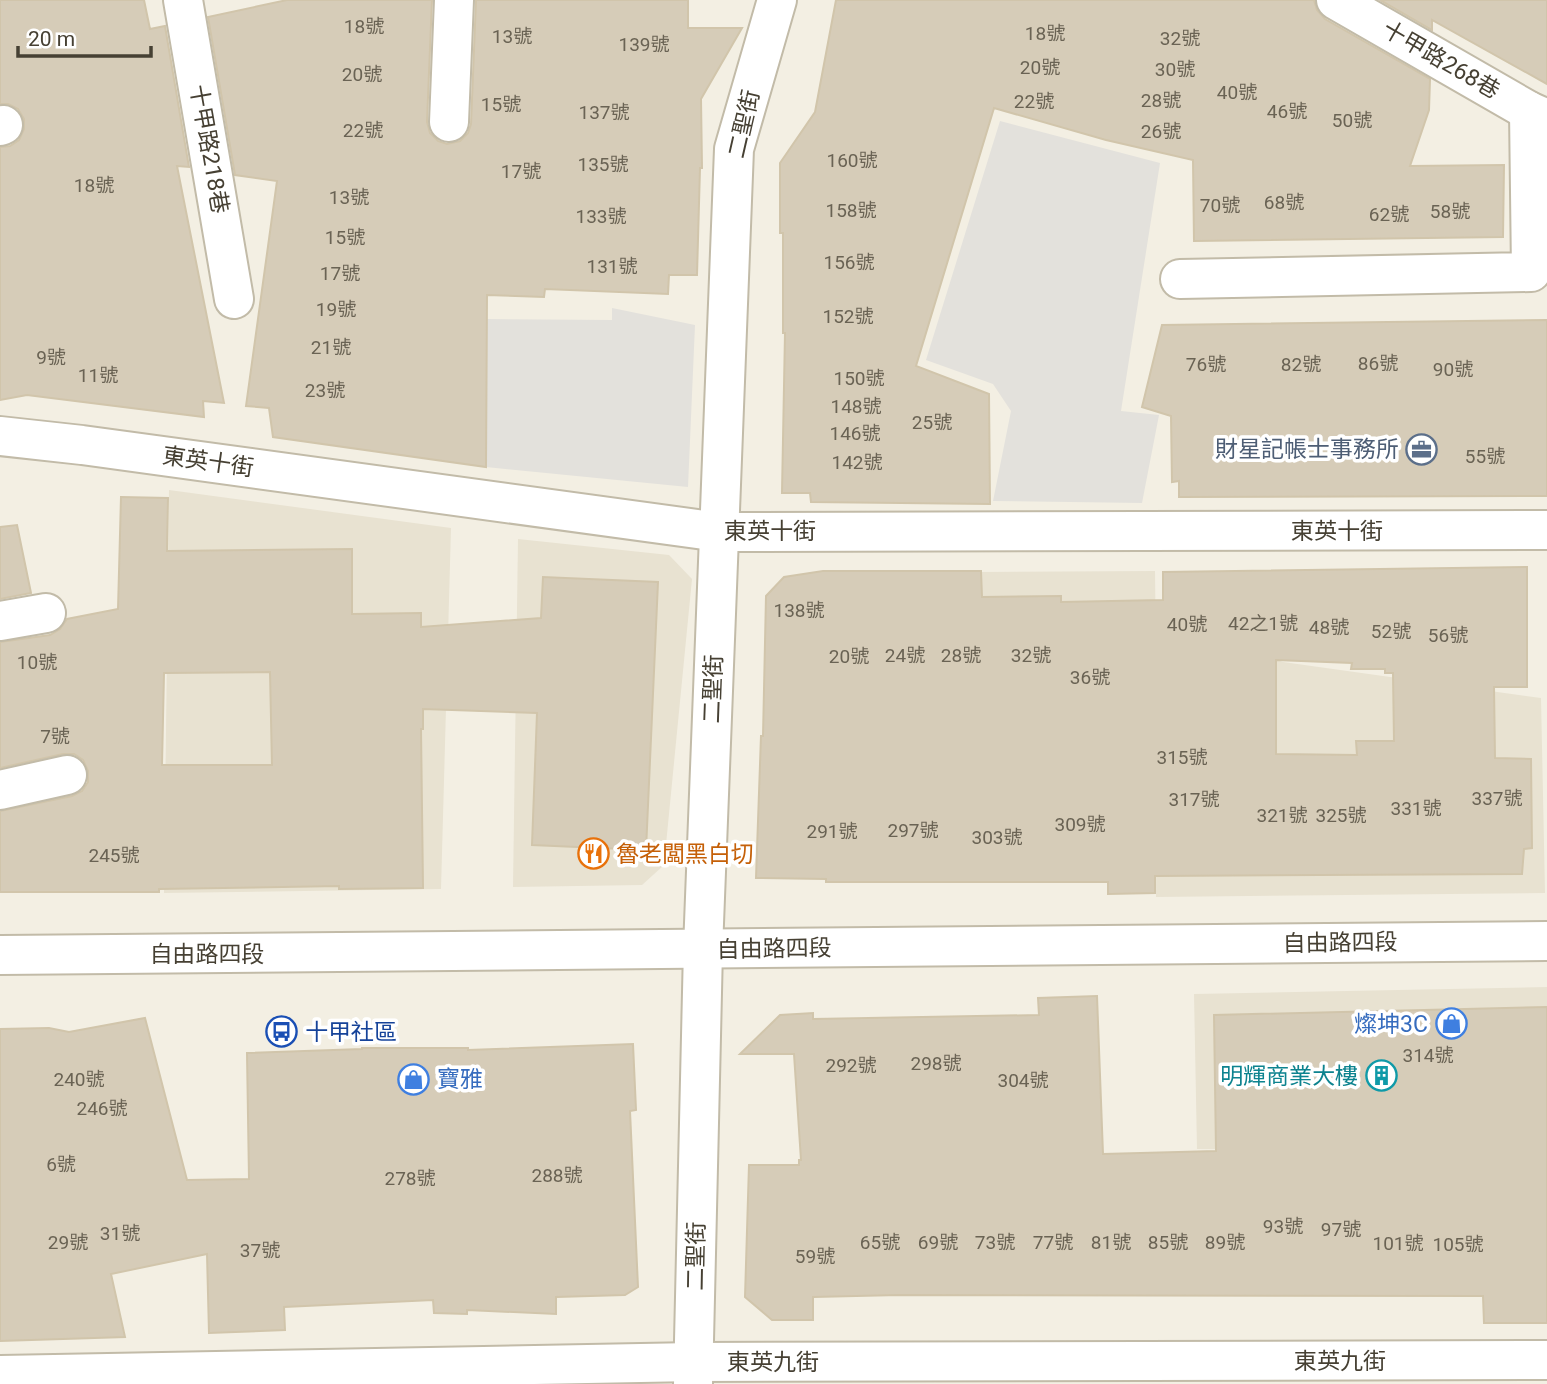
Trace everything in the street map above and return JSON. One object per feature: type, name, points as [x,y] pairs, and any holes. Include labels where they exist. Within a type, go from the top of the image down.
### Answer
[{"type":"street","name":"十甲路218巷","points":[[183,0],[234,299]]},
{"type":"street","points":[[449,122],[454,0]]},
{"type":"street","name":"二聖街","points":[[693,1373],[703,949],[734,149],[777,0]]},
{"type":"street","name":"十甲路268巷","points":[[1336,0],[1538,115]]},
{"type":"street","points":[[1180,279],[1531,272],[1538,115]]},
{"type":"street","name":"東英十街","points":[[0,436],[719,532],[1547,530]]},
{"type":"street","points":[[0,621],[46,613]]},
{"type":"street","points":[[0,790],[67,775]]},
{"type":"street","name":"自由路四段","points":[[0,955],[1547,941]]},
{"type":"street","name":"東英九街","points":[[0,1375],[693,1373],[1547,1360]]},
{"type":"shaded area","points":[[1000,121],[1160,163],[1121,411],[1159,415],[1142,503],[993,501],[1011,411],[993,384],[926,360]]},
{"type":"shaded area","points":[[612,308],[695,325],[688,487],[486,467],[487,319],[612,320]]},
{"type":"shaded area","points":[[169,490],[451,528],[441,889],[164,893]]},
{"type":"shaded area","points":[[518,539],[669,555],[692,579],[664,865],[642,885],[513,887]]},
{"type":"shaded area","points":[[1155,571],[1156,658],[1270,658],[1541,698],[1545,893],[1156,897],[1157,761],[990,761],[979,572]]},
{"type":"shaded area","name":"明輝商業大樓","points":[[1547,987],[1547,1151],[1197,1149],[1194,994]]},
{"type":"building","points":[[0,0],[144,0],[150,29],[165,26],[189,167],[177,166],[224,403],[203,401],[204,417],[27,395],[0,400],[0,147],[10,146],[19,140],[24,129],[24,119],[18,109],[8,104],[0,104]]},
{"type":"building","points":[[287,0],[432,0],[427,122],[430,133],[438,141],[447,144],[460,141],[468,133],[471,124],[476,0],[688,0],[688,28],[742,28],[701,99],[702,168],[697,275],[669,275],[668,294],[545,289],[544,297],[487,295],[486,467],[273,437],[269,408],[246,406],[277,181],[235,175],[208,17]]},
{"type":"building","points":[[836,0],[1314,0],[1317,10],[1325,19],[1430,79],[1429,110],[1410,166],[1504,165],[1503,237],[1194,241],[1193,160],[1106,140],[994,108],[916,366],[989,394],[990,504],[811,502],[810,493],[782,493],[785,333],[780,163],[815,112]]},
{"type":"building","points":[[1380,0],[1547,0],[1547,84],[1432,20],[1432,30]]},
{"type":"building","points":[[1547,320],[1547,496],[1179,497],[1179,481],[1172,482],[1171,416],[1142,407],[1162,325]]},
{"type":"building","points":[[121,497],[168,498],[167,551],[352,549],[352,614],[421,613],[421,627],[541,618],[543,577],[658,582],[646,850],[532,845],[537,713],[423,709],[423,888],[339,889],[339,886],[159,889],[159,892],[0,892],[0,811],[72,796],[82,791],[88,782],[88,771],[83,760],[74,754],[0,768],[0,642],[50,635],[60,629],[67,619],[118,609]],"holes":[[[270,672],[272,765],[162,765],[164,673]]]},
{"type":"building","points":[[17,525],[31,593],[0,599],[0,527]]},
{"type":"building","points":[[1527,567],[1527,687],[1494,687],[1495,758],[1531,759],[1532,848],[1524,849],[1522,874],[1155,876],[1155,893],[1108,894],[1108,882],[826,882],[826,879],[756,878],[766,596],[784,577],[823,571],[981,571],[982,597],[1061,596],[1061,602],[1163,600],[1163,572]],"holes":[[[1276,660],[1352,663],[1351,669],[1385,669],[1385,673],[1393,673],[1394,741],[1356,741],[1357,755],[1276,754]]]},
{"type":"building","points":[[1097,996],[1103,1154],[1216,1151],[1214,1015],[1547,1007],[1547,1323],[1484,1323],[1483,1296],[813,1297],[813,1320],[772,1320],[745,1297],[749,1165],[799,1165],[801,1160],[794,1054],[740,1054],[780,1015],[813,1013],[813,1019],[1039,1015],[1038,998]]},
{"type":"building","points":[[145,1018],[187,1180],[249,1179],[247,1053],[362,1048],[468,1050],[633,1044],[636,1110],[630,1111],[638,1287],[625,1295],[556,1297],[556,1314],[467,1310],[467,1314],[434,1313],[433,1300],[284,1307],[285,1330],[209,1333],[207,1254],[111,1274],[125,1337],[0,1341],[0,1029],[49,1028],[69,1032]]},
{"type":"place","name":"財星記帳士事務所","points":[[1422,449]]},
{"type":"place","name":"魯老闆黑白切","points":[[593,854]]},
{"type":"place","name":"燦坤3C","points":[[1451,1024]]},
{"type":"place","name":"十甲社區","points":[[282,1032]]},
{"type":"place","name":"明輝商業大樓","points":[[1381,1076]]},
{"type":"place","name":"寶雅","points":[[414,1079]]}]
